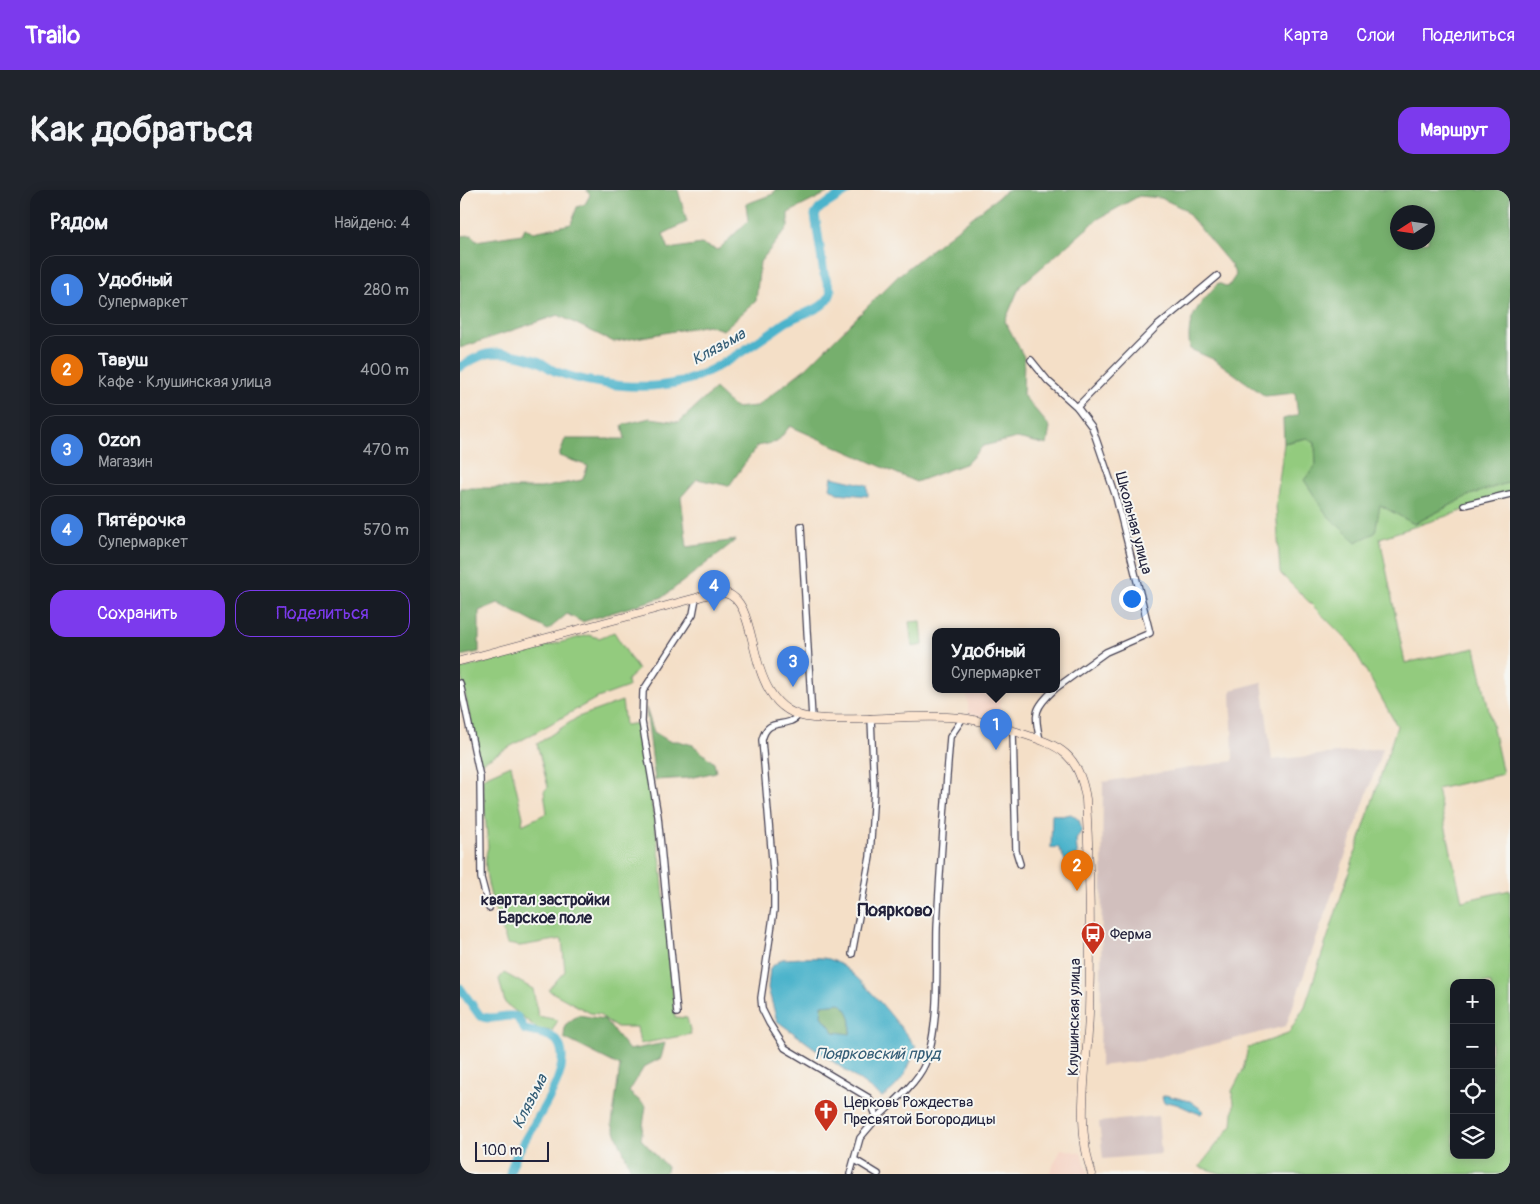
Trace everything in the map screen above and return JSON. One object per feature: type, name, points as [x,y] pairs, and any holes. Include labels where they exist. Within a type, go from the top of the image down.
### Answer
[{"type":"main road","points":[[460,661],[712,593],[726,593],[737,600],[748,620],[756,661],[767,687],[781,704],[799,715],[812,718],[963,718],[1040,740]]},
{"type":"main road","name":"Клушинская улица","points":[[1040,740],[1060,748],[1072,758],[1080,770],[1086,800],[1089,1012],[1084,1115],[1086,1152],[1092,1174]]},
{"type":"street","points":[[1077,407],[1156,327],[1217,276]]},
{"type":"street","name":"Школьная улица","points":[[1031,360],[1048,381],[1077,407],[1092,427],[1116,497],[1150,634],[1106,652],[1060,685]]},
{"type":"street","points":[[1464,505],[1510,494]]},
{"type":"street","points":[[801,526],[812,718]]},
{"type":"street","points":[[678,1014],[658,816],[642,722],[643,691],[693,614],[696,598]]},
{"type":"street","points":[[460,683],[480,776],[481,878],[490,908]]},
{"type":"street","points":[[1040,740],[1035,716],[1043,699],[1050,693]]},
{"type":"street","points":[[799,715],[793,722],[768,726],[764,730],[762,740],[774,883],[774,910],[761,998],[762,1009],[785,1048],[869,1098],[877,1118]]},
{"type":"street","points":[[852,954],[870,857],[874,789],[872,718]]},
{"type":"street","points":[[850,1174],[860,1138],[868,1126],[900,1096],[924,1066],[929,1051],[933,1027],[939,881],[950,737],[963,718]]},
{"type":"street","points":[[1013,731],[1016,851],[1020,864]]},
{"type":"street","points":[[855,1160],[878,1174]]},
{"type":"shaded area","points":[[1262,682],[1272,760],[1383,748],[1286,1026],[1150,1060],[1100,1066],[1103,782],[1233,761],[1231,690]]},
{"type":"shaded area","points":[[966,693],[999,693],[1000,722],[969,713]]},
{"type":"shaded area","points":[[1158,1116],[1161,1154],[1103,1159],[1099,1122]]},
{"type":"shaded area","points":[[1061,1149],[1081,1153],[1089,1174],[1049,1174]]},
{"type":"green space","points":[[586,190],[678,190],[687,222],[663,234],[669,249],[701,244],[718,250],[748,221],[746,204],[773,194],[775,190],[833,190],[788,213],[788,227],[760,262],[756,301],[723,330],[708,325],[614,342],[558,315],[460,348],[460,236],[472,235],[476,241],[522,234],[525,228],[534,232],[571,224],[577,207],[585,204],[590,195]]},
{"type":"green space","points":[[1007,190],[1510,190],[1510,482],[1470,495],[1414,524],[1380,505],[1375,533],[1356,542],[1327,515],[1304,480],[1316,465],[1315,443],[1307,438],[1284,443],[1283,419],[1298,415],[1295,393],[1265,396],[1215,360],[1190,349],[1190,328],[1195,313],[1218,283],[1228,287],[1236,275],[1231,265],[1184,209],[1161,198],[1139,196],[1098,219],[1020,286],[1005,321],[1024,357],[1023,395],[1050,427],[1047,445],[1017,438],[983,446],[967,463],[916,482],[790,426],[777,442],[757,446],[729,486],[697,479],[681,497],[687,547],[736,540],[663,597],[582,622],[567,614],[548,630],[498,603],[479,611],[479,652],[460,656],[460,488],[541,488],[582,480],[588,466],[559,456],[565,439],[625,439],[622,425],[650,418],[679,422],[715,389],[735,408],[757,406],[806,368],[899,275]]},
{"type":"green space","points":[[1307,438],[1315,443],[1316,465],[1414,524],[1470,495],[1510,482],[1510,495],[1380,538],[1405,663],[1475,648],[1503,774],[1437,789],[1462,901],[1510,890],[1510,1174],[1223,1174],[1199,1167],[1232,1125],[1234,1102],[1232,1091],[1243,1070],[1248,1048],[1288,1034],[1305,1006],[1397,726],[1351,644],[1280,573],[1276,504],[1284,443]]},
{"type":"green space","points":[[921,621],[923,645],[912,647],[909,622]]},
{"type":"green space","points":[[614,632],[638,670],[627,680],[628,687],[595,699],[479,764],[460,669],[588,635],[599,638]]},
{"type":"green space","points":[[622,701],[625,725],[639,723],[661,864],[675,1017],[687,1018],[691,1034],[640,1044],[637,1027],[615,1027],[599,1014],[590,1013],[548,990],[565,971],[562,939],[520,946],[507,944],[491,896],[486,869],[488,847],[482,778],[511,765],[523,817],[522,825],[547,813],[544,791],[548,787],[537,744],[578,717]]},
{"type":"green space","points":[[646,708],[654,732],[669,741],[693,745],[714,763],[716,772],[689,778],[655,780]]},
{"type":"green space","points":[[504,973],[533,989],[538,1016],[558,1020],[552,1031],[538,1029],[505,1003],[499,979]]},
{"type":"green space","points":[[840,1003],[850,1017],[850,1034],[834,1032],[821,1015],[822,1005]]},
{"type":"green space","points":[[578,1015],[604,1019],[629,1050],[665,1043],[661,1058],[644,1067],[629,1092],[646,1106],[641,1139],[667,1167],[665,1174],[633,1174],[612,1124],[620,1066],[564,1038],[565,1025]]},
{"type":"water","points":[[832,477],[867,485],[868,496],[837,493],[830,488]]},
{"type":"water","points":[[1052,814],[1061,816],[1071,814],[1079,820],[1082,830],[1076,840],[1078,861],[1068,866],[1058,847],[1051,848]]},
{"type":"water","name":"Поярковский пруд","points":[[824,958],[839,964],[851,972],[876,997],[916,1047],[911,1062],[895,1087],[882,1097],[777,1021],[768,988],[770,968],[782,959]],"holes":[[[840,1003],[850,1017],[850,1034],[834,1032],[821,1015],[822,1005]]]},
{"type":"water","points":[[1165,1095],[1190,1101],[1204,1111],[1201,1114],[1173,1103],[1164,1103],[1162,1097]]},
{"type":"waterway","name":"Клязьма","points":[[460,367],[483,355],[493,353],[507,354],[534,360],[554,371],[588,381],[635,386],[666,385],[707,372],[721,365],[786,322],[819,307],[829,298],[831,291],[824,274],[815,215],[820,208],[849,190]]},
{"type":"waterway","name":"Клязьма","points":[[460,988],[480,1016],[485,1018],[517,1017],[525,1030],[551,1037],[557,1041],[562,1055],[560,1071],[554,1089],[522,1144],[510,1174]]},
{"type":"place","name":"Пятёрочка","points":[[714,611]]},
{"type":"place","name":"Ozon","points":[[793,687]]},
{"type":"place","name":"Удобный","points":[[996,750]]},
{"type":"place","name":"Тавуш","points":[[1077,891]]},
{"type":"place","name":"Ферма","points":[[1093,955]]},
{"type":"place","name":"Церковь Рождества Пресвятой Богородицы","points":[[826,1132]]},
{"type":"district","name":"квартал застройки Барское поле","points":[[545,908]]},
{"type":"district","name":"Поярково","points":[[895,910]]}]
